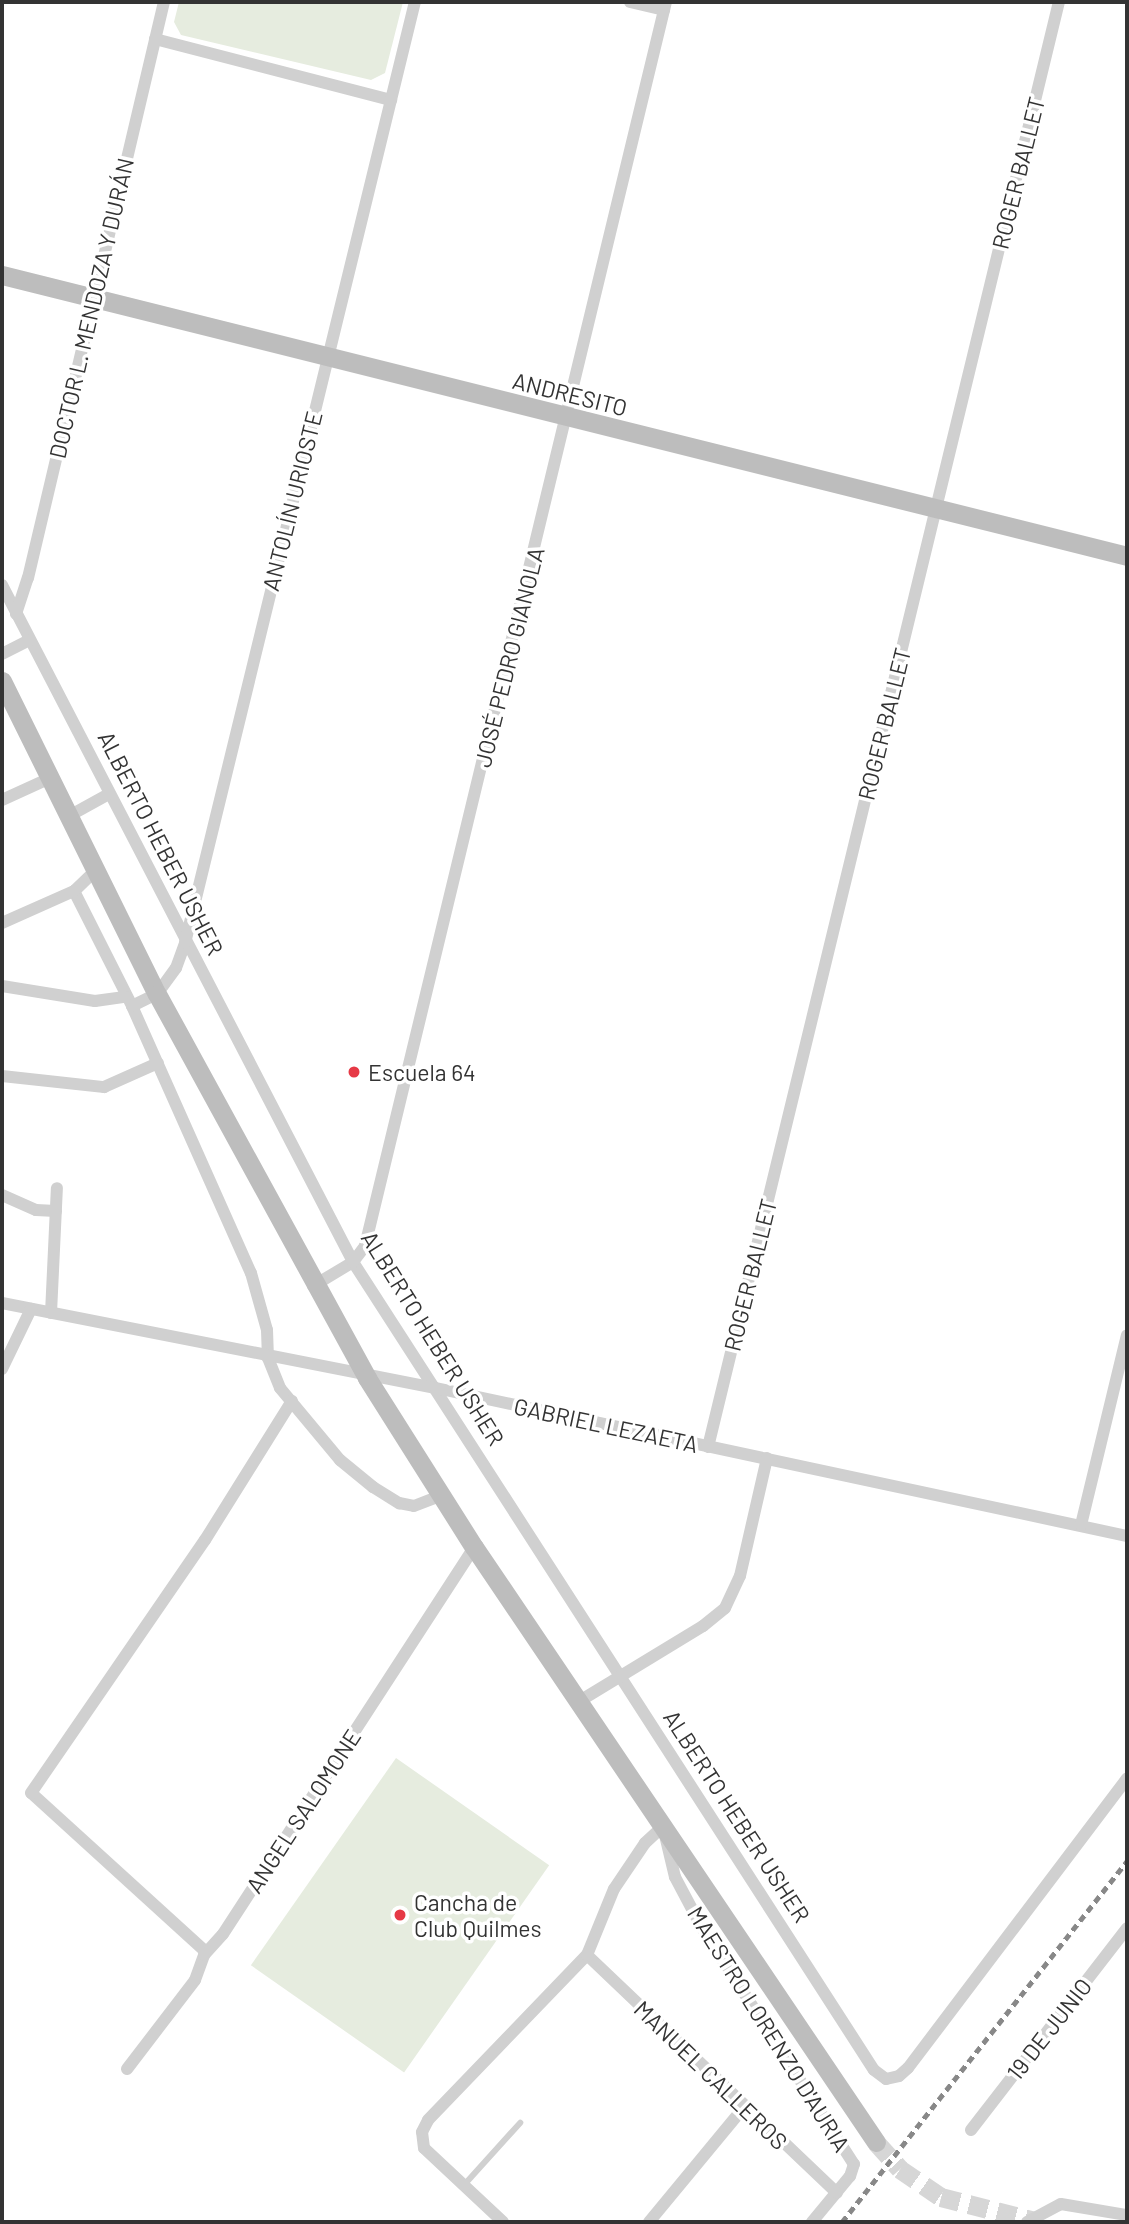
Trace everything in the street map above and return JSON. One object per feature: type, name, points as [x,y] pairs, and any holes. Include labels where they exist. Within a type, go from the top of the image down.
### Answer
[{"type":"street","name":"DOCTOR L. MENDOZA Y DURÁN","points":[[16,614],[164,2]]},
{"type":"street","name":"ANTOLÍN URIOSTE","points":[[157,995],[176,968],[185,943],[415,2]]},
{"type":"street","points":[[630,2],[665,6]]},
{"type":"street","name":"ROGER BALLET","points":[[708,1447],[1059,2]]},
{"type":"street","name":"JOSÉ PEDRO GIANOLA","points":[[354,1262],[365,1246],[665,6]]},
{"type":"street","points":[[155,39],[391,100]]},
{"type":"street","name":"ANDRESITO","points":[[2,275],[326,359],[1127,556]]},
{"type":"street","name":"ALBERTO HEBER USHER","points":[[2,585],[185,943],[354,1262],[617,1678],[844,2029],[874,2070],[886,2078],[900,2076],[908,2068],[1127,1778]]},
{"type":"street","points":[[2,654],[29,640]]},
{"type":"street","points":[[2,681],[157,995],[313,1286],[367,1378],[474,1548],[664,1825],[876,2143]]},
{"type":"street","points":[[2,800],[50,778]]},
{"type":"street","points":[[69,816],[109,794]]},
{"type":"street","points":[[2,923],[74,891],[96,870]]},
{"type":"street","points":[[74,891],[158,1063],[251,1273],[267,1330],[268,1358],[280,1388],[340,1460],[373,1487],[399,1503],[414,1506],[440,1496]]},
{"type":"street","points":[[2,986],[95,1001],[129,1002],[157,995]]},
{"type":"street","points":[[2,1076],[104,1087],[158,1063]]},
{"type":"street","points":[[51,1313],[57,1188]]},
{"type":"street","points":[[2,1195],[36,1210],[56,1211]]},
{"type":"street","points":[[313,1286],[354,1262]]},
{"type":"street","name":"GABRIEL LEZAETA","points":[[2,1303],[367,1378],[436,1388],[1127,1536]]},
{"type":"street","points":[[2,1369],[31,1309]]},
{"type":"street","points":[[1081,1525],[1127,1335]]},
{"type":"street","points":[[206,1952],[31,1793],[205,1540],[292,1401]]},
{"type":"street","points":[[578,1702],[704,1626],[725,1608],[740,1576],[767,1458]]},
{"type":"street","name":"ANGEL SALOMONE","points":[[127,2069],[195,1980],[206,1952],[223,1934],[474,1548]]},
{"type":"street","points":[[503,2222],[424,2148],[422,2132],[428,2120],[587,1955],[614,1889],[645,1843],[664,1825]]},
{"type":"street","name":"MAESTRO LORENZO D'AURIA","points":[[664,1825],[675,1877],[701,1926],[758,2020],[848,2151],[854,2164],[837,2193],[812,2222]]},
{"type":"street","name":"19 DE JUNIO","points":[[971,2130],[1127,1928]]},
{"type":"street","name":"MANUEL CALLEROS","points":[[587,1955],[837,2193]]},
{"type":"street","points":[[649,2222],[744,2107]]},
{"type":"street","points":[[1027,2222],[1061,2204],[1127,2215]]},
{"type":"lane","points":[[464,2185],[520,2123]]},
{"type":"shaded area","points":[[179,2],[403,2],[385,73],[371,80],[181,35],[174,22]]},
{"type":"shaded area","name":"Cancha de Club Quilmes","points":[[396,1758],[549,1865],[404,2073],[251,1965]]},
{"type":"tunnel","points":[[876,2142],[900,2169],[941,2197],[1039,2222]]},
{"type":"railway","points":[[842,2222],[1127,1861]]},
{"type":"place","name":"Escuela 64","points":[[354,1072]]},
{"type":"place","name":"Cancha de Club Quilmes","points":[[400,1915]]}]
